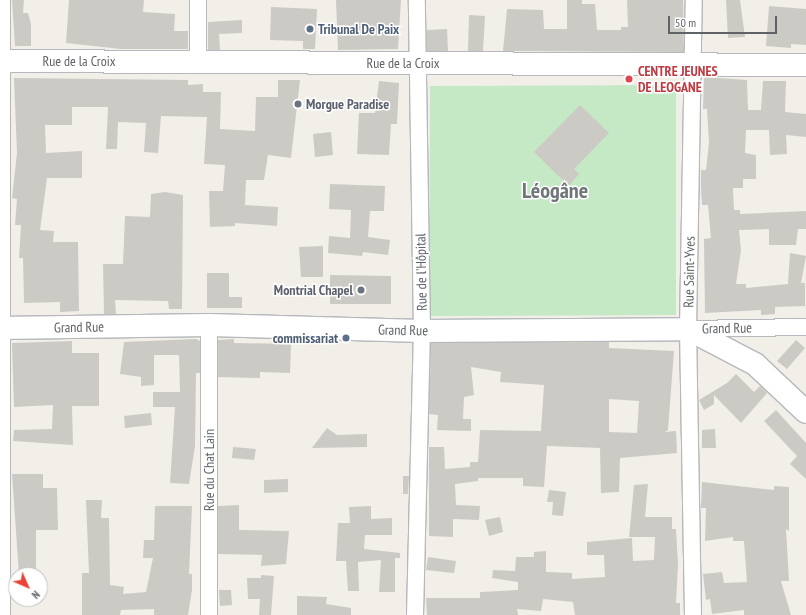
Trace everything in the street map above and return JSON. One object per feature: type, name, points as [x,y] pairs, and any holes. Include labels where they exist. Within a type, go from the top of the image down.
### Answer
[{"type":"street","points":[[2,0],[0,328],[2,615]]},
{"type":"street","points":[[198,0],[198,62]]},
{"type":"street","name":"Rue de l'Hôpital","points":[[415,615],[422,331],[417,0]]},
{"type":"street","name":"Rue Saint-Yves","points":[[693,615],[688,329],[694,0]]},
{"type":"street","name":"Rue de la Croix","points":[[1,61],[692,63],[806,66]]},
{"type":"street","name":"Grand Rue","points":[[0,328],[209,325],[422,331],[806,327]]},
{"type":"street","name":"Rue du Chat Lain","points":[[209,325],[209,615]]},
{"type":"street","points":[[688,329],[755,364],[806,412]]},
{"type":"green space","points":[[676,85],[676,315],[429,316],[430,86]]},
{"type":"building","points":[[12,0],[24,0],[23,13],[28,13],[31,24],[31,46],[15,46]]},
{"type":"building","points":[[69,0],[144,0],[143,12],[175,14],[174,31],[188,31],[188,49],[121,49],[66,43]]},
{"type":"building","points":[[336,0],[401,0],[398,49],[338,50]]},
{"type":"building","points":[[567,0],[582,0],[582,4],[595,4],[597,30],[621,30],[621,27],[628,27],[627,0],[683,0],[684,52],[503,51],[507,9],[543,10],[544,29],[567,29]]},
{"type":"building","points":[[726,0],[740,0],[745,37],[728,38]]},
{"type":"building","points":[[769,6],[806,9],[806,45],[791,44],[791,48],[766,46]]},
{"type":"building","points":[[271,7],[317,9],[315,49],[303,49],[303,41],[270,40]]},
{"type":"building","points":[[469,15],[485,16],[483,51],[468,51]]},
{"type":"building","points":[[242,20],[242,33],[219,34],[220,50],[208,50],[208,22]]},
{"type":"building","points":[[447,29],[448,51],[427,51],[427,30]]},
{"type":"building","points":[[704,77],[747,80],[748,110],[761,110],[763,81],[786,81],[785,112],[806,114],[806,137],[786,135],[787,154],[770,155],[769,130],[746,130],[745,153],[756,155],[756,179],[743,179],[743,188],[733,188],[734,210],[740,210],[740,214],[806,211],[806,229],[798,229],[796,245],[769,245],[769,229],[739,230],[741,250],[736,284],[746,284],[746,288],[788,284],[790,253],[806,256],[801,283],[805,283],[805,306],[775,307],[775,314],[761,315],[761,310],[705,313],[704,239],[711,238],[708,205],[702,205],[701,188],[701,170],[706,170],[709,142],[707,109],[703,109]]},
{"type":"building","points":[[14,78],[188,80],[188,85],[203,84],[203,92],[221,92],[220,129],[255,131],[256,97],[278,97],[278,80],[300,80],[291,158],[268,155],[264,180],[246,180],[245,205],[278,207],[277,226],[235,223],[235,226],[210,227],[209,191],[223,191],[225,165],[204,164],[207,117],[161,116],[158,153],[144,152],[146,123],[118,122],[117,149],[106,149],[108,107],[72,107],[72,125],[45,125],[46,153],[82,151],[82,178],[47,178],[40,230],[54,231],[53,242],[78,242],[79,311],[60,312],[60,302],[24,303],[23,258],[19,258],[21,225],[15,225],[17,199],[12,198],[17,153]]},
{"type":"building","points":[[379,81],[399,83],[397,124],[391,124],[389,155],[357,154],[359,113],[375,113]]},
{"type":"building","points":[[580,105],[609,133],[574,169],[579,174],[569,186],[534,152]]},
{"type":"building","points":[[331,132],[333,155],[315,157],[313,134]]},
{"type":"building","points":[[330,184],[385,186],[384,211],[370,211],[368,237],[390,240],[388,255],[363,252],[362,256],[328,253],[329,236],[350,238],[351,210],[329,209]]},
{"type":"building","points":[[165,192],[183,195],[182,309],[169,309],[168,301],[115,300],[116,314],[104,314],[103,264],[123,264],[125,216],[150,217],[151,194]]},
{"type":"building","points":[[323,246],[323,277],[301,277],[299,247]]},
{"type":"building","points":[[207,273],[229,273],[229,297],[242,297],[242,308],[207,308]]},
{"type":"building","name":"Montrial Chapel","points":[[330,275],[391,276],[391,304],[330,304]]},
{"type":"building","points":[[196,339],[200,341],[200,373],[196,373],[195,446],[189,484],[170,483],[175,407],[153,407],[153,392],[180,392],[179,355],[154,355],[154,385],[141,386],[141,377],[120,374],[124,342]]},
{"type":"building","points":[[234,339],[234,343],[291,344],[290,373],[260,372],[260,378],[218,377],[218,340]]},
{"type":"building","points":[[796,340],[805,348],[787,369],[777,361]]},
{"type":"building","points":[[72,341],[72,353],[99,353],[99,406],[72,406],[73,445],[13,441],[14,430],[52,429],[53,405],[14,407],[12,343]]},
{"type":"building","points":[[609,342],[609,348],[674,351],[668,430],[665,432],[676,431],[677,453],[620,458],[619,492],[601,493],[600,448],[547,446],[544,487],[523,486],[523,478],[478,478],[478,481],[455,484],[456,505],[480,506],[479,520],[453,519],[453,537],[429,536],[429,447],[444,447],[445,469],[470,467],[470,462],[478,462],[480,430],[541,431],[544,385],[500,382],[501,372],[471,367],[474,395],[464,397],[463,419],[471,419],[471,431],[437,430],[438,415],[429,414],[431,343]],"holes":[[[609,399],[639,401],[637,433],[609,432]]]},
{"type":"building","points":[[736,374],[754,392],[760,386],[767,393],[741,423],[714,395],[714,404],[704,410],[699,400],[727,383]]},
{"type":"building","points":[[776,410],[806,443],[806,479],[790,464],[797,456],[764,421]]},
{"type":"building","points":[[151,413],[152,425],[125,428],[124,416]]},
{"type":"building","points":[[327,428],[337,435],[367,434],[367,447],[312,448]]},
{"type":"building","points":[[715,429],[716,448],[702,448],[702,430]]},
{"type":"building","points":[[233,447],[256,449],[254,460],[232,458]]},
{"type":"building","points":[[12,474],[43,474],[43,488],[57,488],[58,530],[36,530],[36,567],[18,567]]},
{"type":"building","points":[[403,476],[409,476],[408,494],[403,494]]},
{"type":"building","points":[[288,479],[288,492],[264,493],[264,480]]},
{"type":"building","points":[[702,482],[774,490],[774,486],[789,487],[789,531],[786,529],[789,581],[781,581],[791,615],[744,615],[744,610],[712,614],[710,599],[706,600],[703,574],[722,572],[724,583],[747,582],[744,541],[733,541],[733,537],[705,541],[706,508],[701,508]]},
{"type":"building","points":[[648,484],[645,517],[672,517],[672,529],[676,529],[678,565],[676,603],[680,603],[680,615],[575,615],[573,602],[543,599],[541,611],[517,609],[518,615],[427,615],[426,598],[480,598],[480,592],[518,590],[518,582],[492,578],[493,570],[515,571],[516,557],[534,557],[534,552],[546,551],[546,572],[572,573],[572,579],[605,577],[604,555],[587,555],[587,542],[632,538],[633,561],[654,560],[655,537],[629,537],[634,485]]},
{"type":"building","points":[[549,490],[566,492],[563,516],[552,515],[553,502],[547,502]]},
{"type":"building","points":[[86,500],[102,500],[101,518],[109,518],[110,585],[124,587],[123,594],[146,592],[153,558],[143,558],[144,540],[154,540],[155,506],[192,506],[189,574],[192,574],[192,590],[188,615],[154,615],[154,609],[121,610],[120,615],[82,615],[82,573],[89,573]]},
{"type":"building","points":[[239,505],[239,530],[289,531],[286,564],[261,566],[262,555],[218,554],[218,506]]},
{"type":"building","points":[[371,506],[371,519],[392,518],[392,535],[365,535],[364,549],[400,553],[400,558],[395,558],[395,592],[379,592],[381,560],[358,562],[359,591],[348,591],[346,561],[336,561],[338,523],[350,523],[349,507]]},
{"type":"building","points":[[500,517],[503,532],[489,536],[485,520]]},
{"type":"building","points":[[428,557],[456,561],[454,573],[426,570]]},
{"type":"building","points":[[261,575],[274,576],[271,615],[259,615],[260,599],[248,599],[247,578],[261,578]]},
{"type":"building","points":[[219,590],[231,590],[232,605],[220,606]]},
{"type":"building","points":[[297,596],[327,597],[326,604],[351,608],[351,615],[297,615]]},
{"type":"place","name":"Tribunal De Paix","points":[[310,29]]},
{"type":"place","name":"CENTRE JEUNES DE LEOGANE","points":[[629,79]]},
{"type":"place","name":"Morgue Paradise","points":[[298,104]]},
{"type":"place","name":"Montrial Chapel","points":[[361,290]]},
{"type":"place","name":"commissariat","points":[[346,338]]},
{"type":"district","name":"Léogâne","points":[[555,191]]}]
